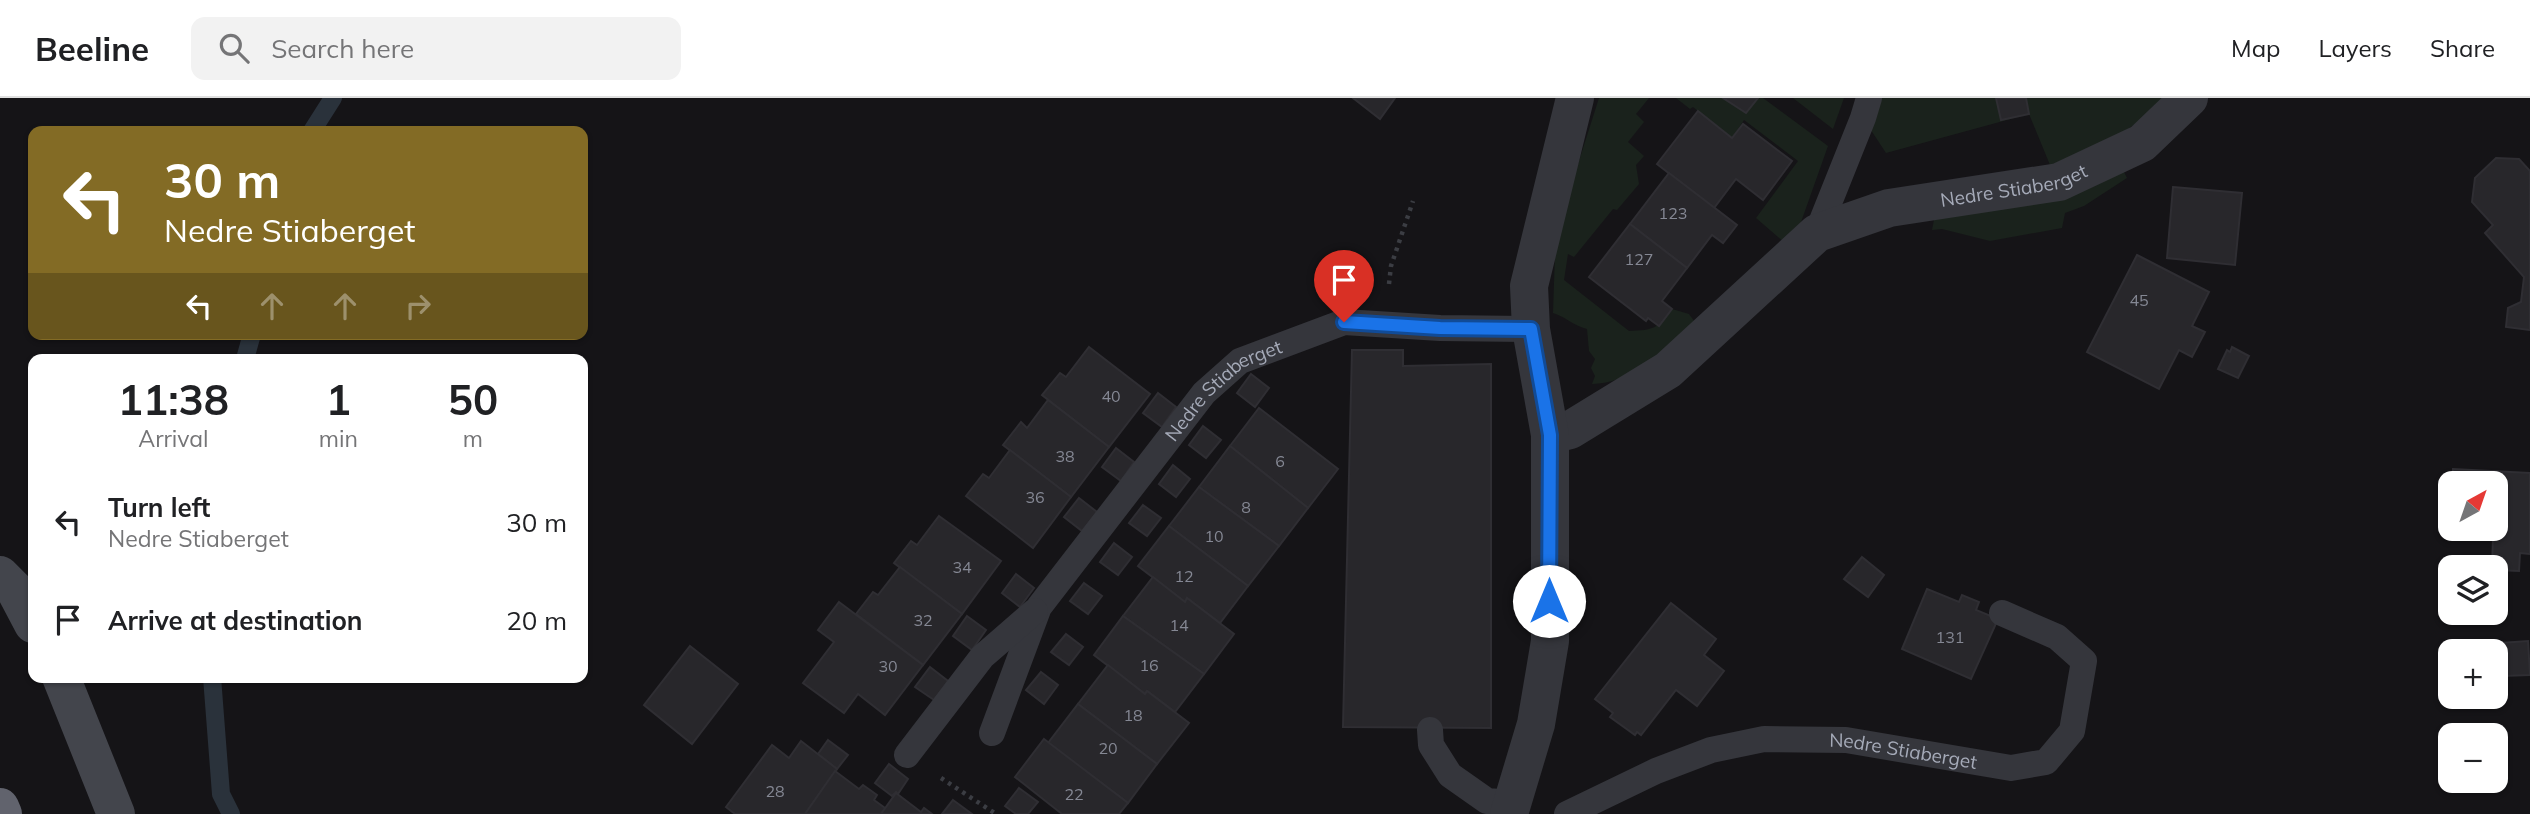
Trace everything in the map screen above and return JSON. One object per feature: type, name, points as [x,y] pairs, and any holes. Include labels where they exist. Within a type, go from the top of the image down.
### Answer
[{"type":"highway","points":[[0,807],[3,814]]},
{"type":"main road","points":[[0,575],[15,590],[28,615]]},
{"type":"main road","points":[[63,683],[116,814]]},
{"type":"street","points":[[1511,809],[1536,724],[1550,641],[1550,435],[1531,329],[1529,286],[1575,98]]},
{"type":"street","name":"Nedre Stiaberget","points":[[1550,435],[1570,430],[1668,370],[1817,233],[1889,208],[2059,182],[2142,143],[2189,98]]},
{"type":"lane","name":"Nedre Stiaberget","points":[[1817,233],[1869,98]]},
{"type":"lane","name":"Nedre Stiaberget","points":[[907,755],[982,657],[1039,607],[1204,393],[1240,361],[1344,322],[1440,328],[1531,329]]},
{"type":"lane","name":"Nedre Stiaberget","points":[[992,733],[1039,607]]},
{"type":"lane","name":"Nedre Stiaberget","points":[[1567,814],[1656,771],[1711,750],[1764,739],[1846,740],[2011,768],[2046,762],[2072,731],[2084,661],[2057,637],[2002,613]]},
{"type":"lane","points":[[1430,730],[1431,745],[1450,775],[1488,801],[1511,809]]},
{"type":"path","points":[[1394,260],[1413,201]]},
{"type":"path","points":[[907,755],[996,814]]},
{"type":"shaded area","points":[[1599,98],[1649,98],[1636,114],[1644,122],[1628,142],[1644,156],[1636,165],[1639,184],[1617,210],[1613,209],[1574,257],[1568,254],[1564,280],[1629,331],[1654,327],[1672,309],[1689,314],[1697,325],[1662,355],[1635,372],[1592,384],[1595,376],[1591,368],[1595,359],[1589,351],[1587,329],[1553,313],[1555,253],[1571,186]]},
{"type":"shaded area","points":[[1676,98],[1723,98],[1746,113],[1758,98],[1763,98],[1828,146],[1800,225],[1785,243],[1756,218],[1798,161],[1744,120],[1732,138],[1693,107],[1690,109]]},
{"type":"shaded area","points":[[1793,98],[1844,98],[1833,129]]},
{"type":"shaded area","points":[[1870,98],[2165,98],[2154,111],[2096,151],[2050,165],[2029,114],[1886,153],[1863,118]]},
{"type":"shaded area","points":[[2122,168],[2127,178],[2084,206],[2065,213],[2062,228],[1990,241],[1942,229],[1932,230],[1934,220]]},
{"type":"building","points":[[1353,98],[1395,98],[1380,119]]},
{"type":"building","points":[[1723,98],[1758,98],[1746,113]]},
{"type":"building","points":[[1996,98],[2026,98],[2029,114],[2001,120]]},
{"type":"building","points":[[1698,111],[1732,138],[1743,124],[1792,161],[1763,200],[1736,179],[1714,208],[1657,164]]},
{"type":"building","points":[[2496,158],[2519,159],[2530,171],[2530,330],[2506,327],[2508,308],[2521,302],[2524,277],[2485,233],[2493,225],[2472,202],[2475,178]]},
{"type":"building","points":[[1669,173],[1737,225],[1723,243],[1712,235],[1687,268],[1630,224]]},
{"type":"building","points":[[2173,187],[2242,193],[2235,265],[2167,258]]},
{"type":"building","points":[[1630,224],[1687,268],[1662,301],[1672,309],[1659,326],[1648,318],[1646,321],[1589,277]]},
{"type":"building","points":[[2137,255],[2209,292],[2192,326],[2205,332],[2192,357],[2179,350],[2159,389],[2087,352]]},
{"type":"building","points":[[1089,347],[1150,394],[1109,447],[1042,395],[1060,373],[1066,377]]},
{"type":"building","points":[[2232,347],[2249,356],[2238,378],[2218,369],[2227,350],[2230,352]]},
{"type":"building","points":[[1352,350],[1403,350],[1403,366],[1491,364],[1491,728],[1343,727]]},
{"type":"building","points":[[1251,374],[1269,388],[1255,407],[1237,393]]},
{"type":"building","points":[[1158,393],[1176,407],[1162,427],[1143,413]]},
{"type":"building","points":[[1048,400],[1109,447],[1071,497],[1003,445],[1021,422],[1027,428]]},
{"type":"building","points":[[1259,408],[1338,469],[1308,508],[1230,446]]},
{"type":"building","points":[[1203,426],[1221,440],[1206,458],[1189,445]]},
{"type":"building","points":[[1230,446],[1308,508],[1279,546],[1199,487]]},
{"type":"building","points":[[1116,448],[1134,462],[1121,481],[1102,467]]},
{"type":"building","points":[[1010,450],[1071,497],[1033,548],[966,496],[983,474],[989,478]]},
{"type":"building","points":[[1173,465],[1190,479],[1176,497],[1159,484]]},
{"type":"building","points":[[2453,469],[2492,471],[2453,471]]},
{"type":"building","points":[[2508,472],[2530,473],[2530,554],[2520,553],[2519,571],[2508,571],[2508,555],[2492,555],[2493,541],[2508,541]]},
{"type":"building","points":[[1199,487],[1279,546],[1248,586],[1169,526]]},
{"type":"building","points":[[1079,498],[1097,512],[1082,531],[1064,517]]},
{"type":"building","points":[[1143,505],[1161,518],[1147,536],[1129,523]]},
{"type":"building","points":[[939,516],[1001,561],[962,614],[894,563],[911,541],[917,545]]},
{"type":"building","points":[[1169,526],[1248,586],[1220,623],[1187,598],[1185,602],[1138,566]]},
{"type":"building","points":[[1114,543],[1132,557],[1118,575],[1100,562]]},
{"type":"building","points":[[1862,557],[1884,575],[1868,597],[1844,579]]},
{"type":"building","points":[[900,567],[962,614],[923,665],[856,614],[873,592],[878,595]]},
{"type":"building","points":[[1016,574],[1034,588],[1020,607],[1002,593]]},
{"type":"building","points":[[1153,577],[1185,602],[1187,598],[1234,634],[1204,674],[1123,616]]},
{"type":"building","points":[[1084,583],[1102,596],[1088,614],[1070,601]]},
{"type":"building","points":[[1927,589],[1959,602],[1962,595],[1979,602],[1976,610],[1998,619],[1971,679],[1902,649]]},
{"type":"building","points":[[839,602],[923,665],[885,715],[858,694],[844,713],[803,683],[834,642],[818,630]]},
{"type":"building","points":[[1671,603],[1716,639],[1704,655],[1724,671],[1697,706],[1676,690],[1641,735],[1637,732],[1635,735],[1610,717],[1613,713],[1595,699]]},
{"type":"building","points":[[967,616],[986,630],[972,650],[953,636]]},
{"type":"building","points":[[1123,616],[1204,674],[1175,712],[1147,691],[1145,694],[1094,655]]},
{"type":"building","points":[[1066,634],[1083,647],[1069,665],[1051,652]]},
{"type":"building","points":[[2528,641],[2530,675],[2508,676],[2508,642]]},
{"type":"building","points":[[690,646],[738,684],[692,744],[644,705]]},
{"type":"building","points":[[1108,665],[1189,723],[1157,764],[1078,704]]},
{"type":"building","points":[[930,667],[948,681],[934,700],[915,687]]},
{"type":"building","points":[[1041,672],[1058,685],[1044,704],[1026,690]]},
{"type":"building","points":[[1078,704],[1157,764],[1128,803],[1048,743]]},
{"type":"building","points":[[1044,739],[1128,803],[1119,814],[1062,814],[1015,777]]},
{"type":"building","points":[[828,740],[848,755],[837,769],[818,754]]},
{"type":"building","points":[[801,741],[837,769],[805,814],[735,814],[726,807],[772,745],[789,758]]},
{"type":"building","points":[[889,764],[908,779],[898,794],[896,792],[892,796],[875,783]]},
{"type":"building","points":[[835,771],[859,789],[863,785],[877,795],[874,800],[885,808],[881,814],[805,814]]},
{"type":"building","points":[[1019,788],[1038,802],[1028,814],[1016,814],[1005,806]]},
{"type":"building","points":[[896,793],[921,812],[924,808],[932,814],[881,814]]},
{"type":"building","points":[[953,800],[972,814],[942,814]]},
{"type":"waterway","points":[[315,126],[333,98]]},
{"type":"waterway","points":[[246,354],[250,340]]},
{"type":"waterway","points":[[212,683],[221,794],[231,814]]},
{"type":"route","points":[[1344,322],[1440,328],[1531,329],[1550,435],[1549,601]]}]
